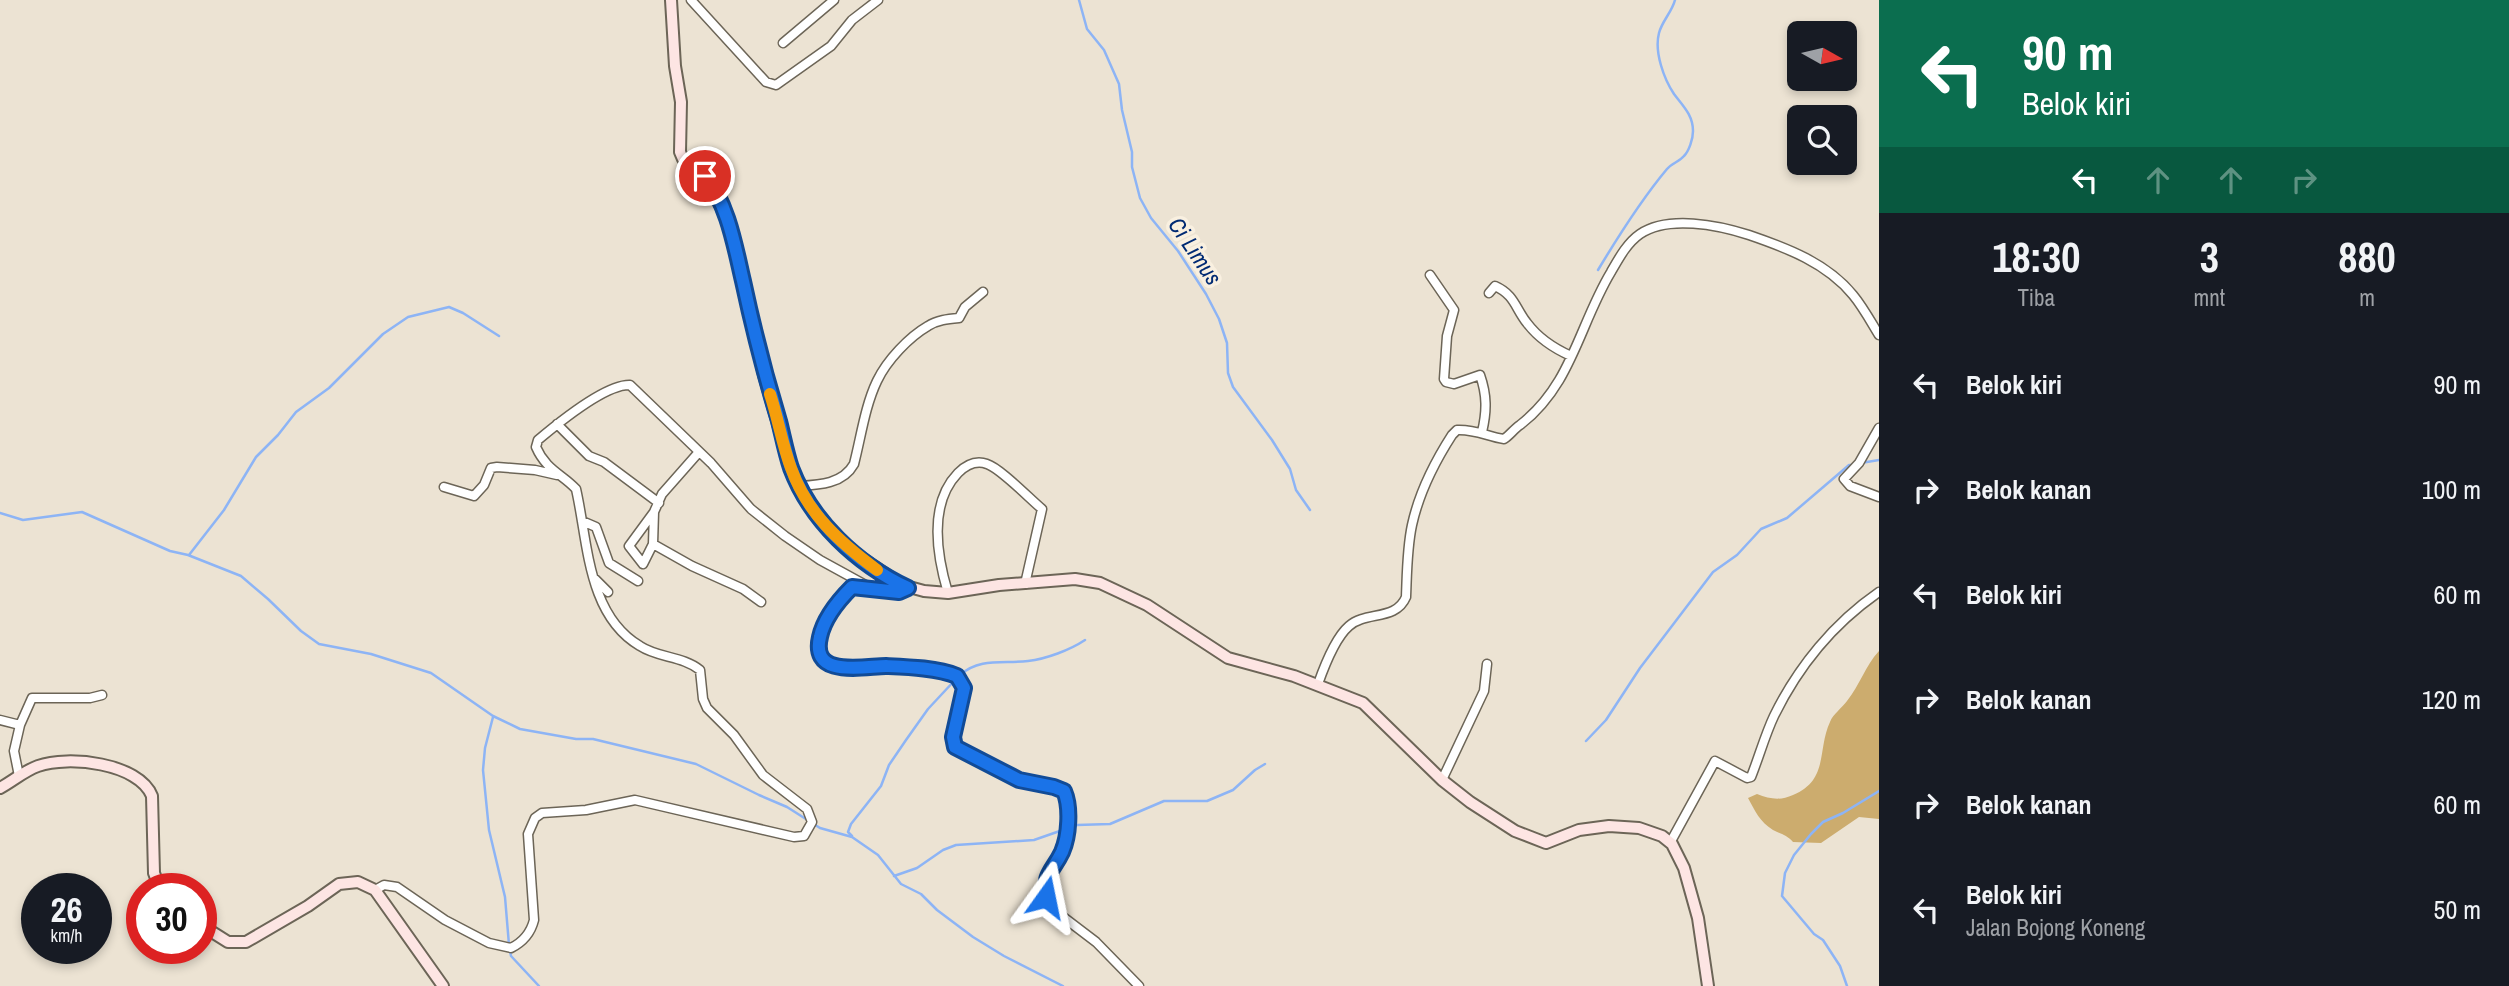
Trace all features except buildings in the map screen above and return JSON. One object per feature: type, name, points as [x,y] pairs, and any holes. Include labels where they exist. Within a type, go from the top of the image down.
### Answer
[{"type":"street","points":[[671,0],[675,66],[681,102],[680,152],[683,159],[709,180],[725,216],[736,252],[764,375],[790,466],[818,517],[832,534],[881,572],[908,588],[924,592],[948,593],[999,585],[1075,579],[1100,583],[1147,605],[1228,658],[1318,684],[1363,703],[1441,780],[1515,831],[1542,842],[1550,842],[1578,830],[1626,826],[1651,831],[1670,843],[1680,858],[1694,902],[1708,986]]},
{"type":"street","points":[[691,0],[766,82],[776,85],[831,46],[852,20],[878,0]]},
{"type":"street","points":[[783,43],[834,0]]},
{"type":"street","points":[[1318,684],[1327,660],[1350,625],[1391,612],[1403,604],[1406,597],[1411,527],[1429,474],[1442,450],[1457,431],[1482,432],[1504,439],[1532,417],[1554,391],[1604,282],[1621,254],[1640,234],[1672,224],[1733,230],[1800,254],[1840,282],[1854,296],[1879,335]]},
{"type":"street","points":[[1430,275],[1454,310],[1447,336],[1444,379],[1454,384],[1480,375],[1486,392],[1487,412],[1482,432]]},
{"type":"street","points":[[1489,293],[1495,286],[1505,292],[1517,303],[1531,328],[1549,345],[1571,356]]},
{"type":"street","points":[[799,486],[846,476],[854,464],[877,381],[887,366],[915,335],[941,320],[959,318],[965,307],[983,292]]},
{"type":"street","points":[[557,475],[536,447],[538,440],[575,410],[614,388],[626,385],[635,390],[699,452],[751,509],[820,560],[871,588]]},
{"type":"street","points":[[557,424],[589,456],[604,462],[659,503]]},
{"type":"street","points":[[1879,428],[1859,463],[1844,479],[1850,486],[1879,497]]},
{"type":"street","points":[[654,512],[653,544],[643,564],[629,546],[670,485],[699,452]]},
{"type":"street","points":[[948,593],[939,559],[939,520],[944,496],[953,478],[965,466],[978,462],[990,465],[1042,509],[1025,584]]},
{"type":"street","points":[[375,890],[384,885],[404,890],[445,920],[489,943],[511,948],[524,938],[534,920],[528,834],[535,818],[542,813],[593,809],[635,800],[794,837],[805,834],[812,824],[807,809],[763,775],[734,735],[707,708],[700,670],[688,662],[658,655],[632,640],[616,625],[603,604],[593,577],[576,489],[569,482],[557,475],[535,470],[496,467],[491,468],[484,485],[474,496],[443,486]]},
{"type":"street","points":[[582,521],[596,527],[609,563],[638,581]]},
{"type":"street","points":[[653,544],[692,566],[743,589],[761,602]]},
{"type":"street","points":[[593,577],[608,592]]},
{"type":"street","points":[[908,588],[899,592],[852,587],[830,614],[819,641],[822,657],[842,668],[860,670],[886,666],[951,674],[962,681],[963,696],[953,737],[955,747],[1019,780],[1064,791],[1066,842],[1047,876],[1046,897],[1050,907],[1096,942],[1139,986]]},
{"type":"street","points":[[1670,843],[1715,761],[1747,778],[1751,777],[1774,715],[1802,666],[1843,621],[1879,592]]},
{"type":"street","points":[[1441,780],[1483,691],[1488,664]]},
{"type":"street","points":[[19,776],[14,751],[20,725],[32,698],[90,698],[102,695]]},
{"type":"street","points":[[0,720],[20,725]]},
{"type":"street","points":[[0,788],[48,763],[80,763],[116,769],[139,779],[147,785],[152,796],[156,873]]},
{"type":"street","points":[[217,935],[228,942],[246,942],[308,906],[339,884],[358,882],[375,890],[443,986]]},
{"type":"shaded area","points":[[1879,651],[1879,819],[1859,817],[1821,843],[1793,842],[1765,823],[1748,798],[1757,794],[1784,798],[1804,789],[1812,781],[1817,773],[1831,719],[1852,695]]},
{"type":"waterway","name":"Ci Limus","points":[[1079,0],[1087,29],[1104,50],[1119,84],[1132,152],[1132,167],[1140,198],[1151,218],[1178,251],[1206,294],[1219,319],[1227,343],[1228,373],[1233,387],[1272,440],[1290,469],[1296,490],[1310,510]]},
{"type":"waterway","points":[[1598,270],[1648,193],[1667,169],[1686,154],[1691,141],[1691,120],[1667,81],[1658,48],[1660,29],[1675,0]]},
{"type":"waterway","points":[[189,555],[224,510],[256,457],[296,412],[329,388],[383,334],[408,317],[449,307],[499,336]]},
{"type":"waterway","points":[[1861,463],[1879,460]]},
{"type":"waterway","points":[[1586,741],[1606,720],[1640,668],[1713,572],[1737,555],[1761,529],[1787,518],[1849,465],[1854,465]]},
{"type":"waterway","points":[[0,513],[23,520],[82,512],[170,551],[188,555],[241,576],[319,644],[371,654],[431,673],[493,716],[520,729],[576,739],[593,739],[696,764],[787,807],[820,828],[852,837],[878,855],[901,884],[921,894],[937,910],[973,937],[1063,986]]},
{"type":"waterway","points":[[960,675],[984,663],[1042,658],[1065,651],[1085,640]]},
{"type":"waterway","points":[[852,836],[848,832],[851,824],[881,786],[889,765],[928,709],[955,680]]},
{"type":"waterway","points":[[493,717],[485,748],[483,770],[489,830],[505,897],[509,945]]},
{"type":"waterway","points":[[894,876],[917,868],[943,850],[956,845],[1034,840],[1077,825],[1110,824],[1164,801],[1207,801],[1233,790],[1265,764]]},
{"type":"waterway","points":[[1847,986],[1840,966],[1823,940],[1814,934],[1782,896],[1785,873],[1794,855],[1823,822],[1879,791]]},
{"type":"waterway","points":[[510,951],[511,956],[539,986]]},
{"type":"slow traffic","points":[[770,394],[790,466],[809,504],[832,534],[877,570]]},
{"type":"route","points":[[705,176],[713,187],[731,233],[764,375],[790,466],[799,486],[832,534],[881,572],[908,588],[890,592],[852,587],[830,614],[820,635],[820,653],[826,661],[842,668],[860,670],[886,666],[957,676],[964,688],[953,737],[955,747],[1019,780],[1064,791],[1066,842],[1047,876],[1046,897]]}]
